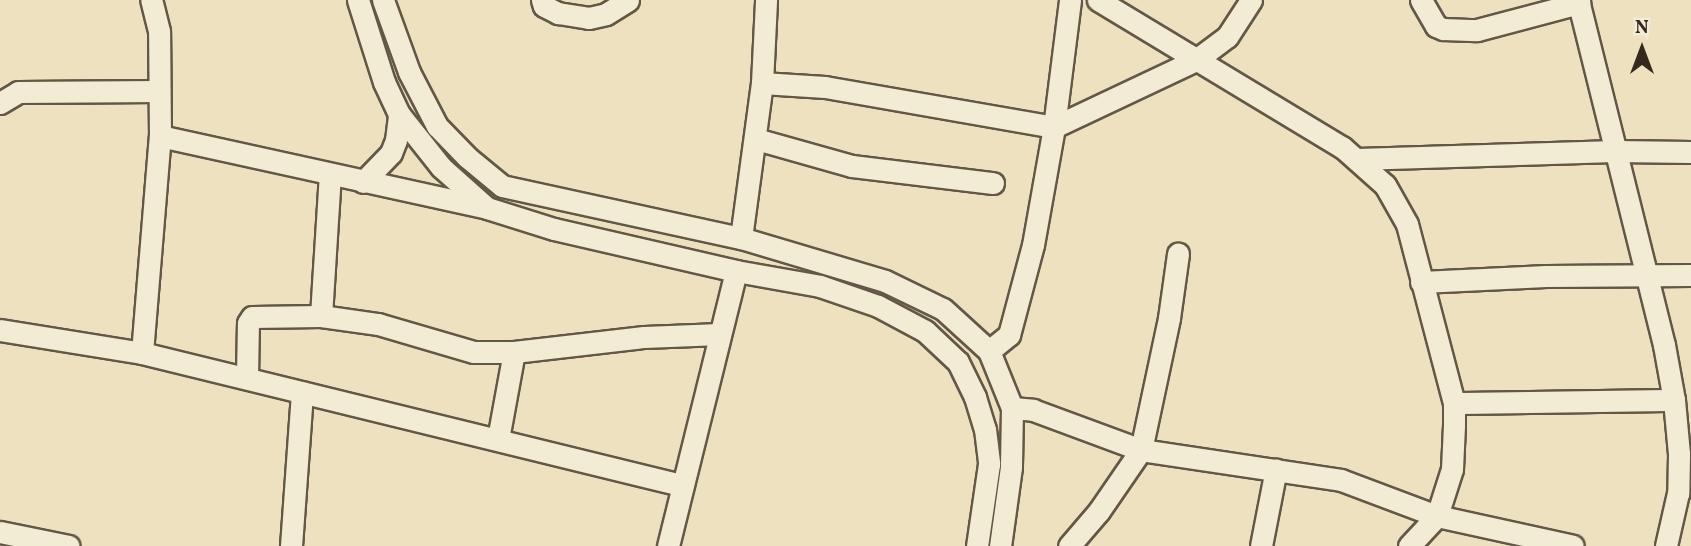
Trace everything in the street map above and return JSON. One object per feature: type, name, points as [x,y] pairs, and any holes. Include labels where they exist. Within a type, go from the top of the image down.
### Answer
[{"type":"street","points":[[142,353],[160,136],[159,31],[151,0]]},
{"type":"street","points":[[358,0],[384,82],[399,114],[441,167],[486,208]]},
{"type":"street","points":[[383,0],[409,72],[437,126],[467,157],[502,186],[741,238],[885,281],[943,309],[989,351],[1012,408],[1012,467],[1000,546]]},
{"type":"street","points":[[542,0],[544,6],[558,13],[590,18],[606,15],[628,0]]},
{"type":"street","points":[[741,238],[762,83],[766,0]]},
{"type":"street","points":[[989,351],[1009,335],[1016,319],[1033,245],[1054,127],[1070,0]]},
{"type":"street","points":[[1098,0],[1357,159],[1385,186],[1407,224],[1454,403],[1452,469],[1437,516],[1409,546]]},
{"type":"street","points":[[762,83],[825,88],[1054,127],[1196,60],[1227,37],[1251,0]]},
{"type":"street","points":[[1422,0],[1430,20],[1443,29],[1477,30],[1578,1],[1664,345],[1674,400],[1679,454],[1678,493],[1666,546]]},
{"type":"street","points":[[1227,37],[1229,80]]},
{"type":"street","points":[[0,103],[19,92],[159,90]]},
{"type":"street","points":[[363,181],[391,152],[396,140],[399,114]]},
{"type":"street","points":[[160,136],[486,208],[554,229],[736,271],[820,286],[878,306],[925,331],[958,362],[975,397],[985,429],[988,453],[977,546]]},
{"type":"street","points":[[756,139],[852,166],[993,183]]},
{"type":"street","points":[[1357,159],[1615,151],[1691,152]]},
{"type":"street","points":[[321,316],[330,174]]},
{"type":"street","points":[[1069,546],[1099,511],[1141,450],[1169,318],[1178,254]]},
{"type":"street","points":[[668,546],[736,271]]},
{"type":"street","points":[[1421,282],[1645,274],[1691,275]]},
{"type":"street","points":[[247,378],[248,323],[252,317],[321,316],[378,324],[474,352],[514,352],[643,337],[720,334]]},
{"type":"street","points":[[0,330],[142,353],[681,485]]},
{"type":"street","points":[[498,439],[514,352]]},
{"type":"street","points":[[292,546],[302,392]]},
{"type":"street","points":[[1454,403],[1674,400]]},
{"type":"street","points":[[1012,408],[1032,410],[1141,450],[1341,480],[1437,516],[1573,546]]},
{"type":"street","points":[[1261,546],[1276,469]]},
{"type":"street","points":[[0,532],[69,546]]}]
